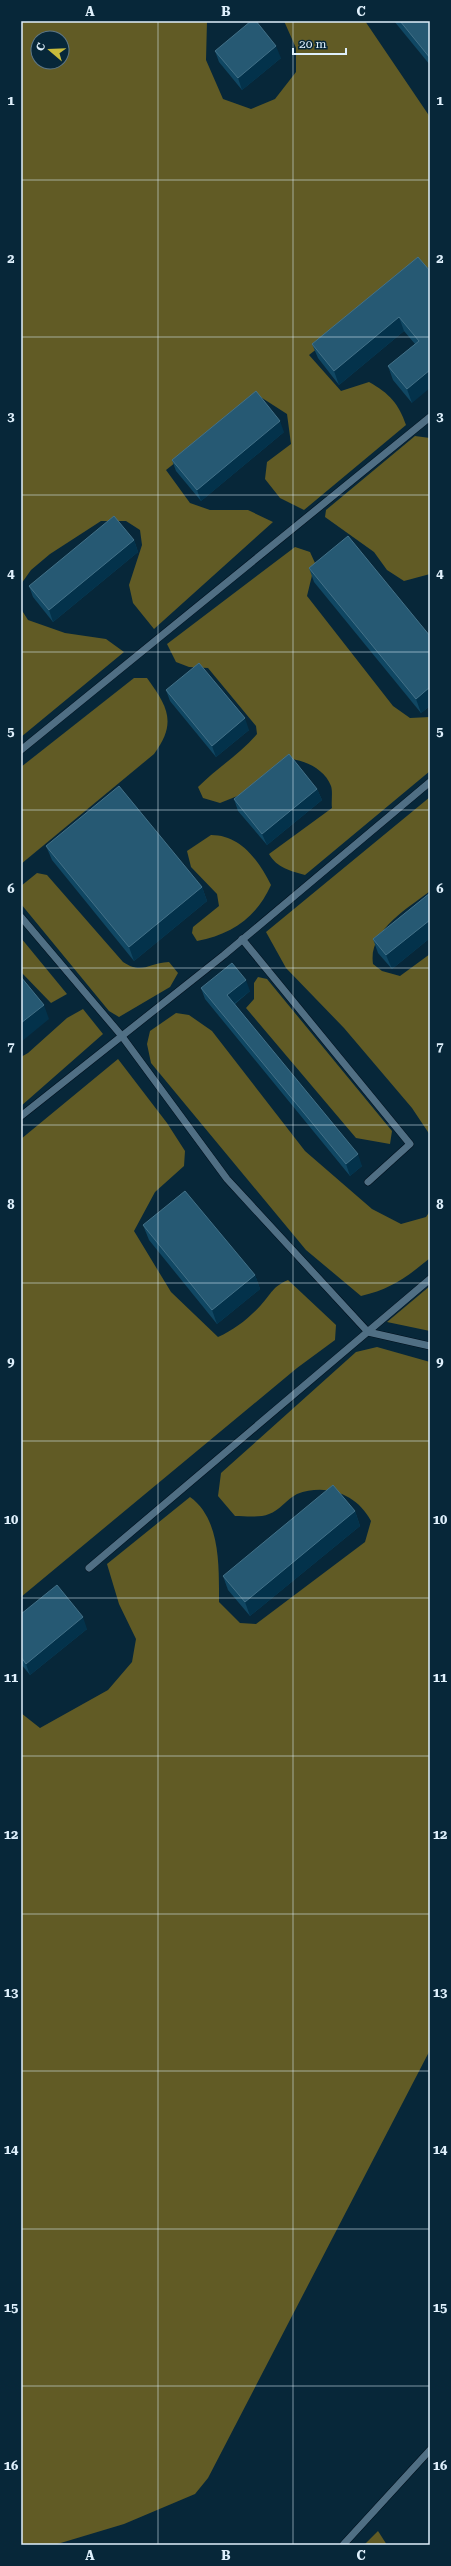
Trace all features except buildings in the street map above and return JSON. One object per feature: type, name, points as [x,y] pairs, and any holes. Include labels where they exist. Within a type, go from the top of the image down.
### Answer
[{"type":"lane","points":[[21,750],[430,416]]},
{"type":"lane","points":[[21,1116],[242,939],[430,782]]},
{"type":"lane","points":[[21,917],[121,1035],[227,1179],[368,1332],[430,1346]]},
{"type":"lane","points":[[242,939],[410,1144],[368,1182]]},
{"type":"lane","points":[[89,1568],[430,1279]]},
{"type":"lane","points":[[343,2545],[430,2450]]},
{"type":"shaded area","points":[[21,21],[207,21],[206,60],[223,99],[251,109],[275,99],[296,72],[296,48],[284,21],[365,21],[430,117],[430,266],[360,315],[309,355],[341,391],[369,382],[382,390],[396,405],[406,425],[304,510],[280,498],[265,479],[267,462],[291,444],[287,414],[259,396],[166,470],[190,503],[210,510],[248,510],[273,522],[154,629],[133,603],[129,585],[142,545],[140,530],[126,521],[101,521],[50,554],[31,570],[21,584]]},
{"type":"shaded area","points":[[415,436],[430,438],[430,574],[404,581],[387,570],[374,552],[325,517],[326,510]]},
{"type":"shaded area","points":[[295,547],[310,552],[315,563],[307,596],[393,706],[410,718],[430,717],[430,771],[305,875],[280,866],[269,854],[332,808],[332,788],[328,780],[315,767],[291,759],[240,795],[220,803],[203,798],[198,787],[236,755],[257,734],[256,726],[208,668],[189,667],[176,662],[167,644]]},
{"type":"shaded area","points":[[21,609],[28,620],[65,633],[106,639],[124,652],[21,737]]},
{"type":"shaded area","points":[[134,678],[147,678],[165,707],[167,715],[166,733],[161,743],[154,754],[21,864],[21,767]]},
{"type":"shaded area","points":[[430,797],[430,891],[401,913],[383,931],[373,952],[373,964],[382,971],[400,976],[430,954],[430,1135],[412,1108],[344,1028],[286,968],[266,932]]},
{"type":"shaded area","points":[[211,835],[222,836],[240,844],[255,859],[271,885],[258,907],[242,923],[221,934],[197,941],[192,933],[193,927],[219,906],[217,894],[191,867],[187,851]]},
{"type":"shaded area","points":[[37,873],[47,875],[123,962],[136,968],[141,968],[169,962],[178,973],[170,987],[119,1017],[109,1011],[21,904],[21,886]]},
{"type":"shaded area","points":[[21,938],[67,994],[51,1003],[21,972]]},
{"type":"shaded area","points":[[258,977],[267,979],[392,1131],[390,1144],[356,1138],[246,1008],[254,999],[254,983]]},
{"type":"shaded area","points":[[83,1009],[103,1034],[21,1106],[21,1057],[28,1053],[67,1018]]},
{"type":"shaded area","points":[[176,1013],[189,1015],[212,1031],[305,1151],[372,1209],[401,1224],[426,1217],[430,1211],[430,1258],[398,1282],[381,1290],[361,1296],[306,1250],[151,1063],[147,1044],[150,1031]]},
{"type":"shaded area","points":[[118,1059],[167,1123],[185,1151],[184,1166],[155,1192],[134,1231],[171,1292],[218,1337],[230,1331],[246,1319],[261,1305],[275,1288],[288,1280],[336,1325],[335,1340],[297,1368],[21,1597],[21,1139]]},
{"type":"shaded area","points":[[430,1286],[430,1331],[387,1322]]},
{"type":"shaded area","points":[[377,1347],[430,1362],[430,2050],[208,2478],[195,2494],[124,2524],[54,2545],[21,2545],[21,1713],[40,1728],[108,1690],[132,1662],[136,1639],[119,1604],[107,1564],[190,1497],[200,1506],[208,1518],[213,1531],[218,1560],[219,1602],[240,1623],[256,1624],[365,1542],[371,1521],[358,1504],[340,1493],[319,1490],[297,1494],[280,1508],[261,1516],[235,1516],[218,1496],[221,1473],[356,1352]]},
{"type":"shaded area","points":[[378,2531],[387,2545],[364,2545]]}]
